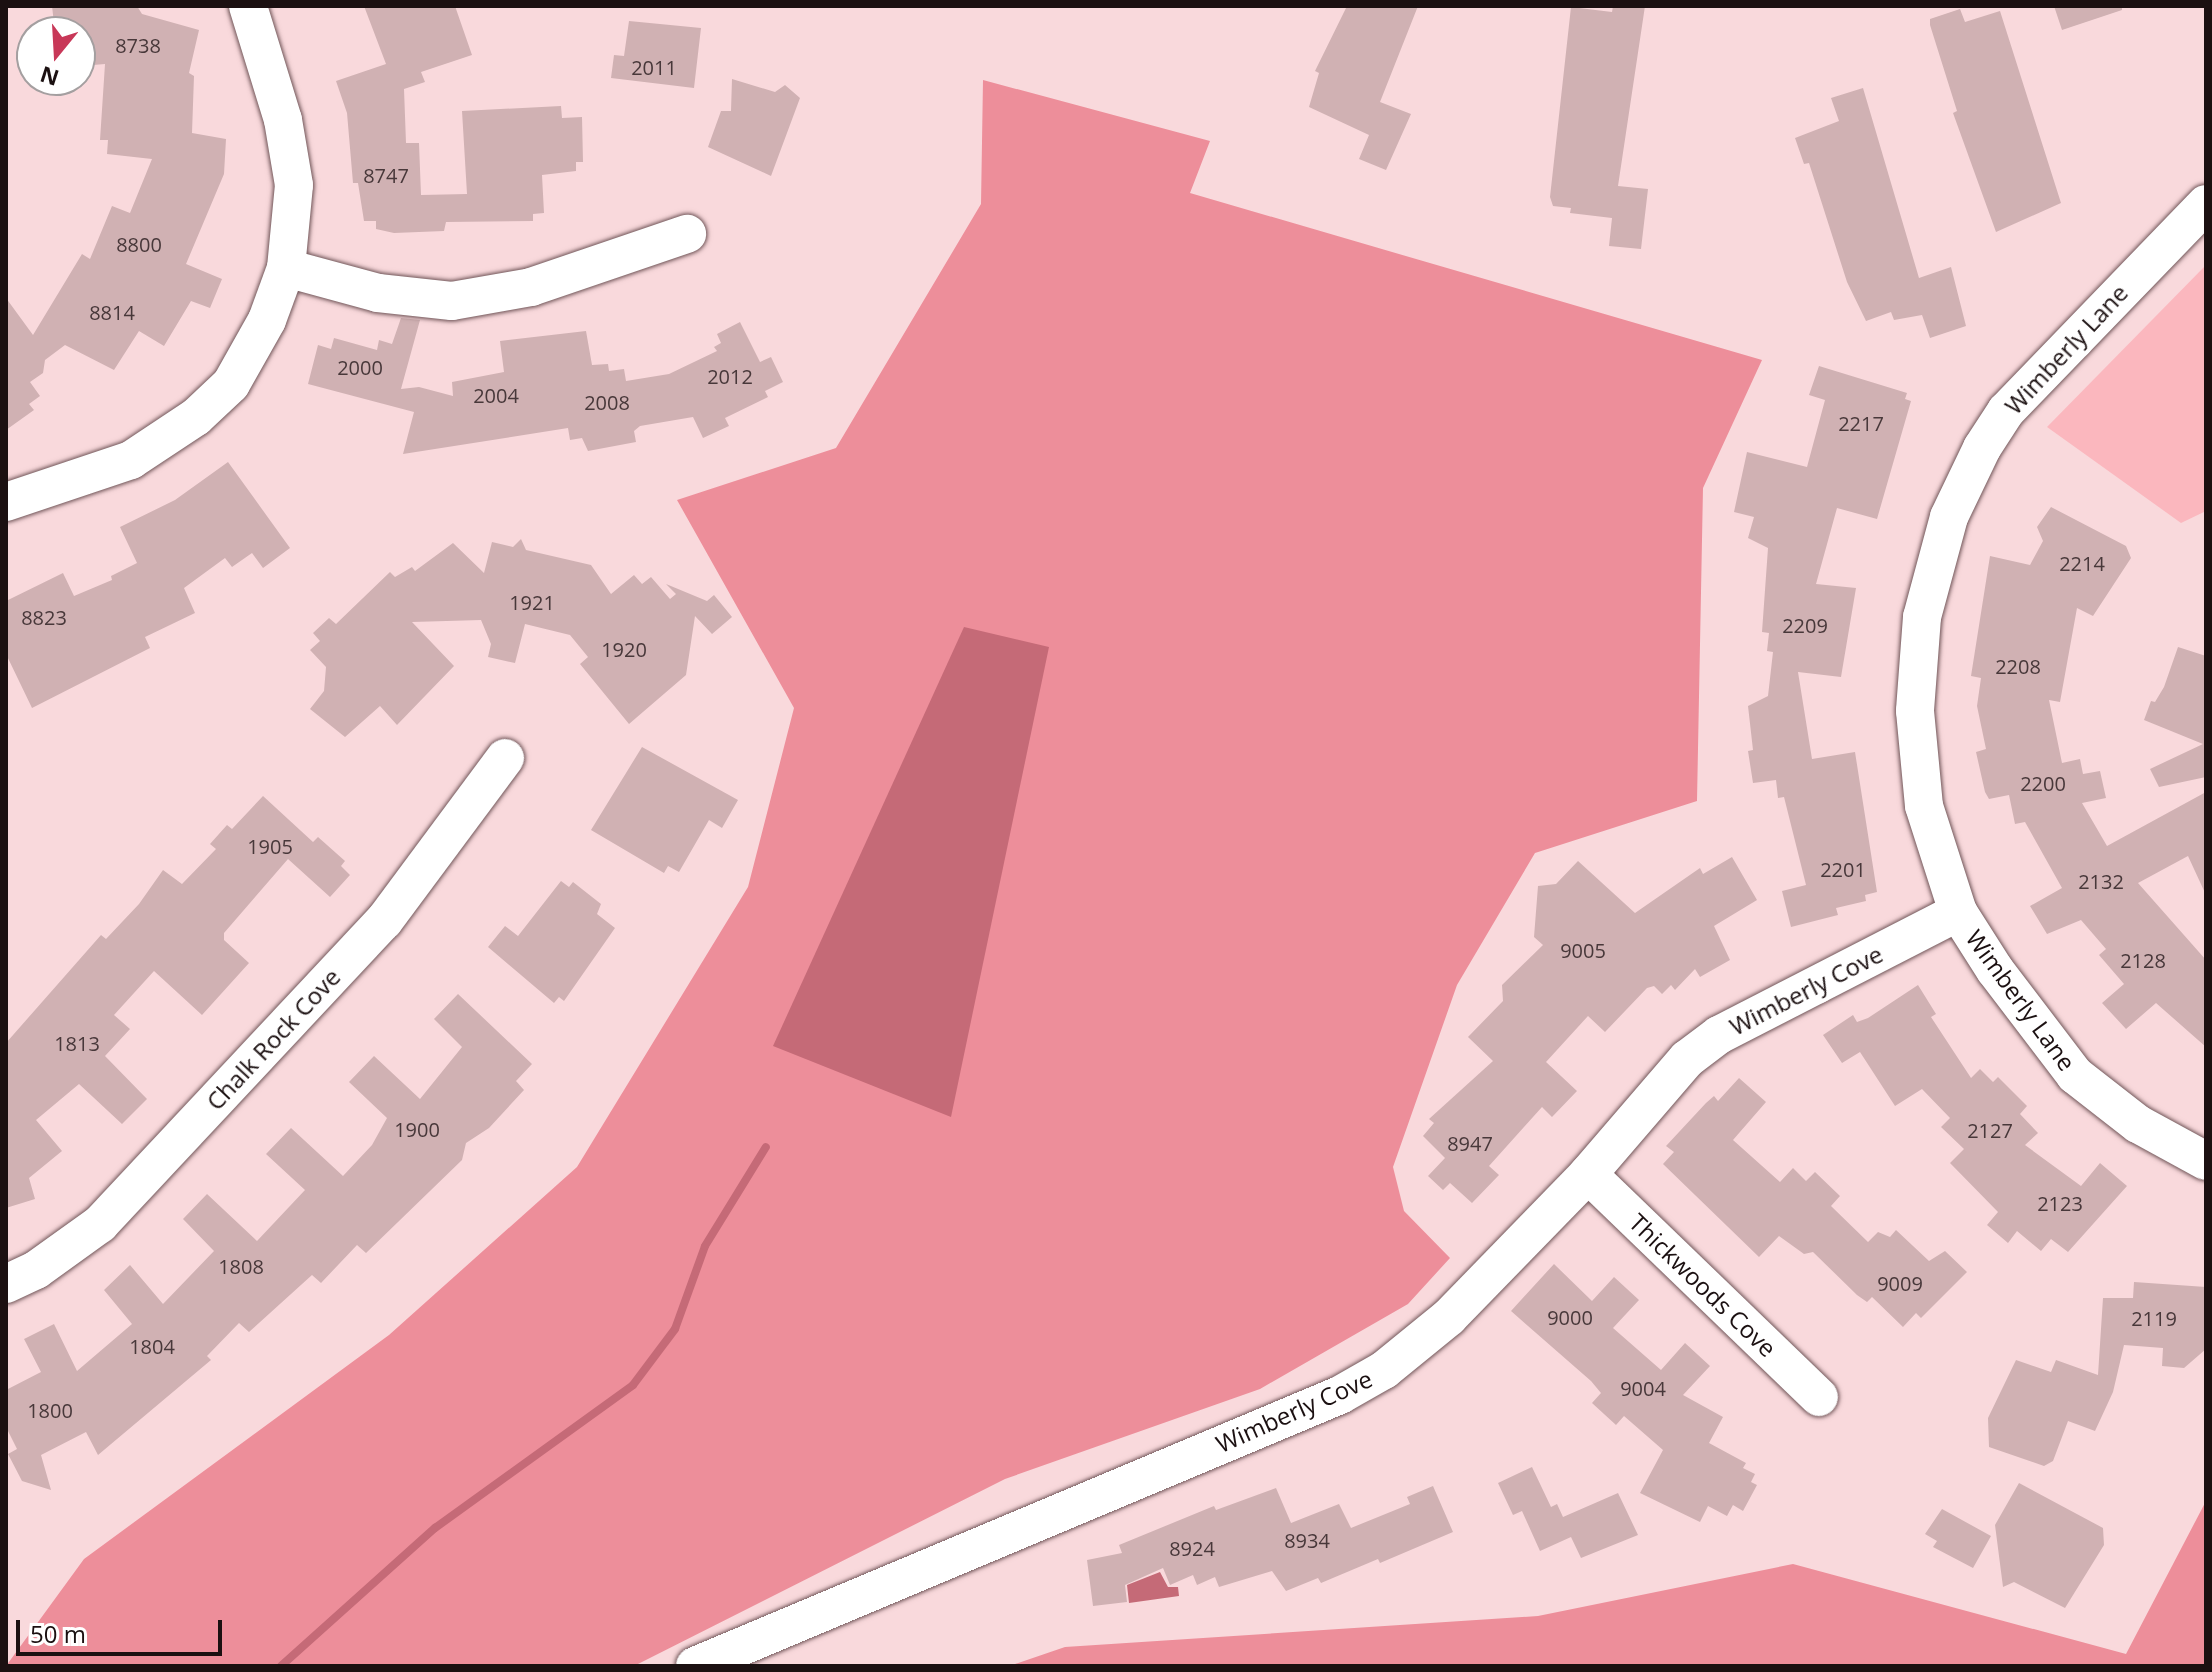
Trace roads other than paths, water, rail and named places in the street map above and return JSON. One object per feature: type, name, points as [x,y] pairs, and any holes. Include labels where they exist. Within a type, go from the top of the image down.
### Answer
[{"type":"street","points":[[6,502],[131,460],[196,417],[231,384],[267,320],[286,268],[294,185],[283,120],[248,6]]},
{"type":"street","name":"Wimberly Lane","points":[[2206,204],[2006,411],[1949,517],[1922,617],[1915,711],[1924,806],[1958,912],[2075,1075],[2138,1124],[2206,1161]]},
{"type":"street","points":[[286,268],[378,293],[452,301],[531,287],[687,234]]},
{"type":"street","name":"Chalk Rock Cove","points":[[6,1284],[36,1270],[100,1224],[384,921],[505,758]]},
{"type":"street","name":"Wimberly Cove","points":[[695,1666],[1340,1395],[1384,1370],[1449,1317],[1588,1174],[1687,1059],[1719,1035],[1958,912]]},
{"type":"street","name":"Thickwoods Cove","points":[[1588,1174],[1819,1397]]},
{"type":"waterway","points":[[281,1666],[435,1528],[633,1385],[675,1329],[705,1246],[766,1147]]}]
